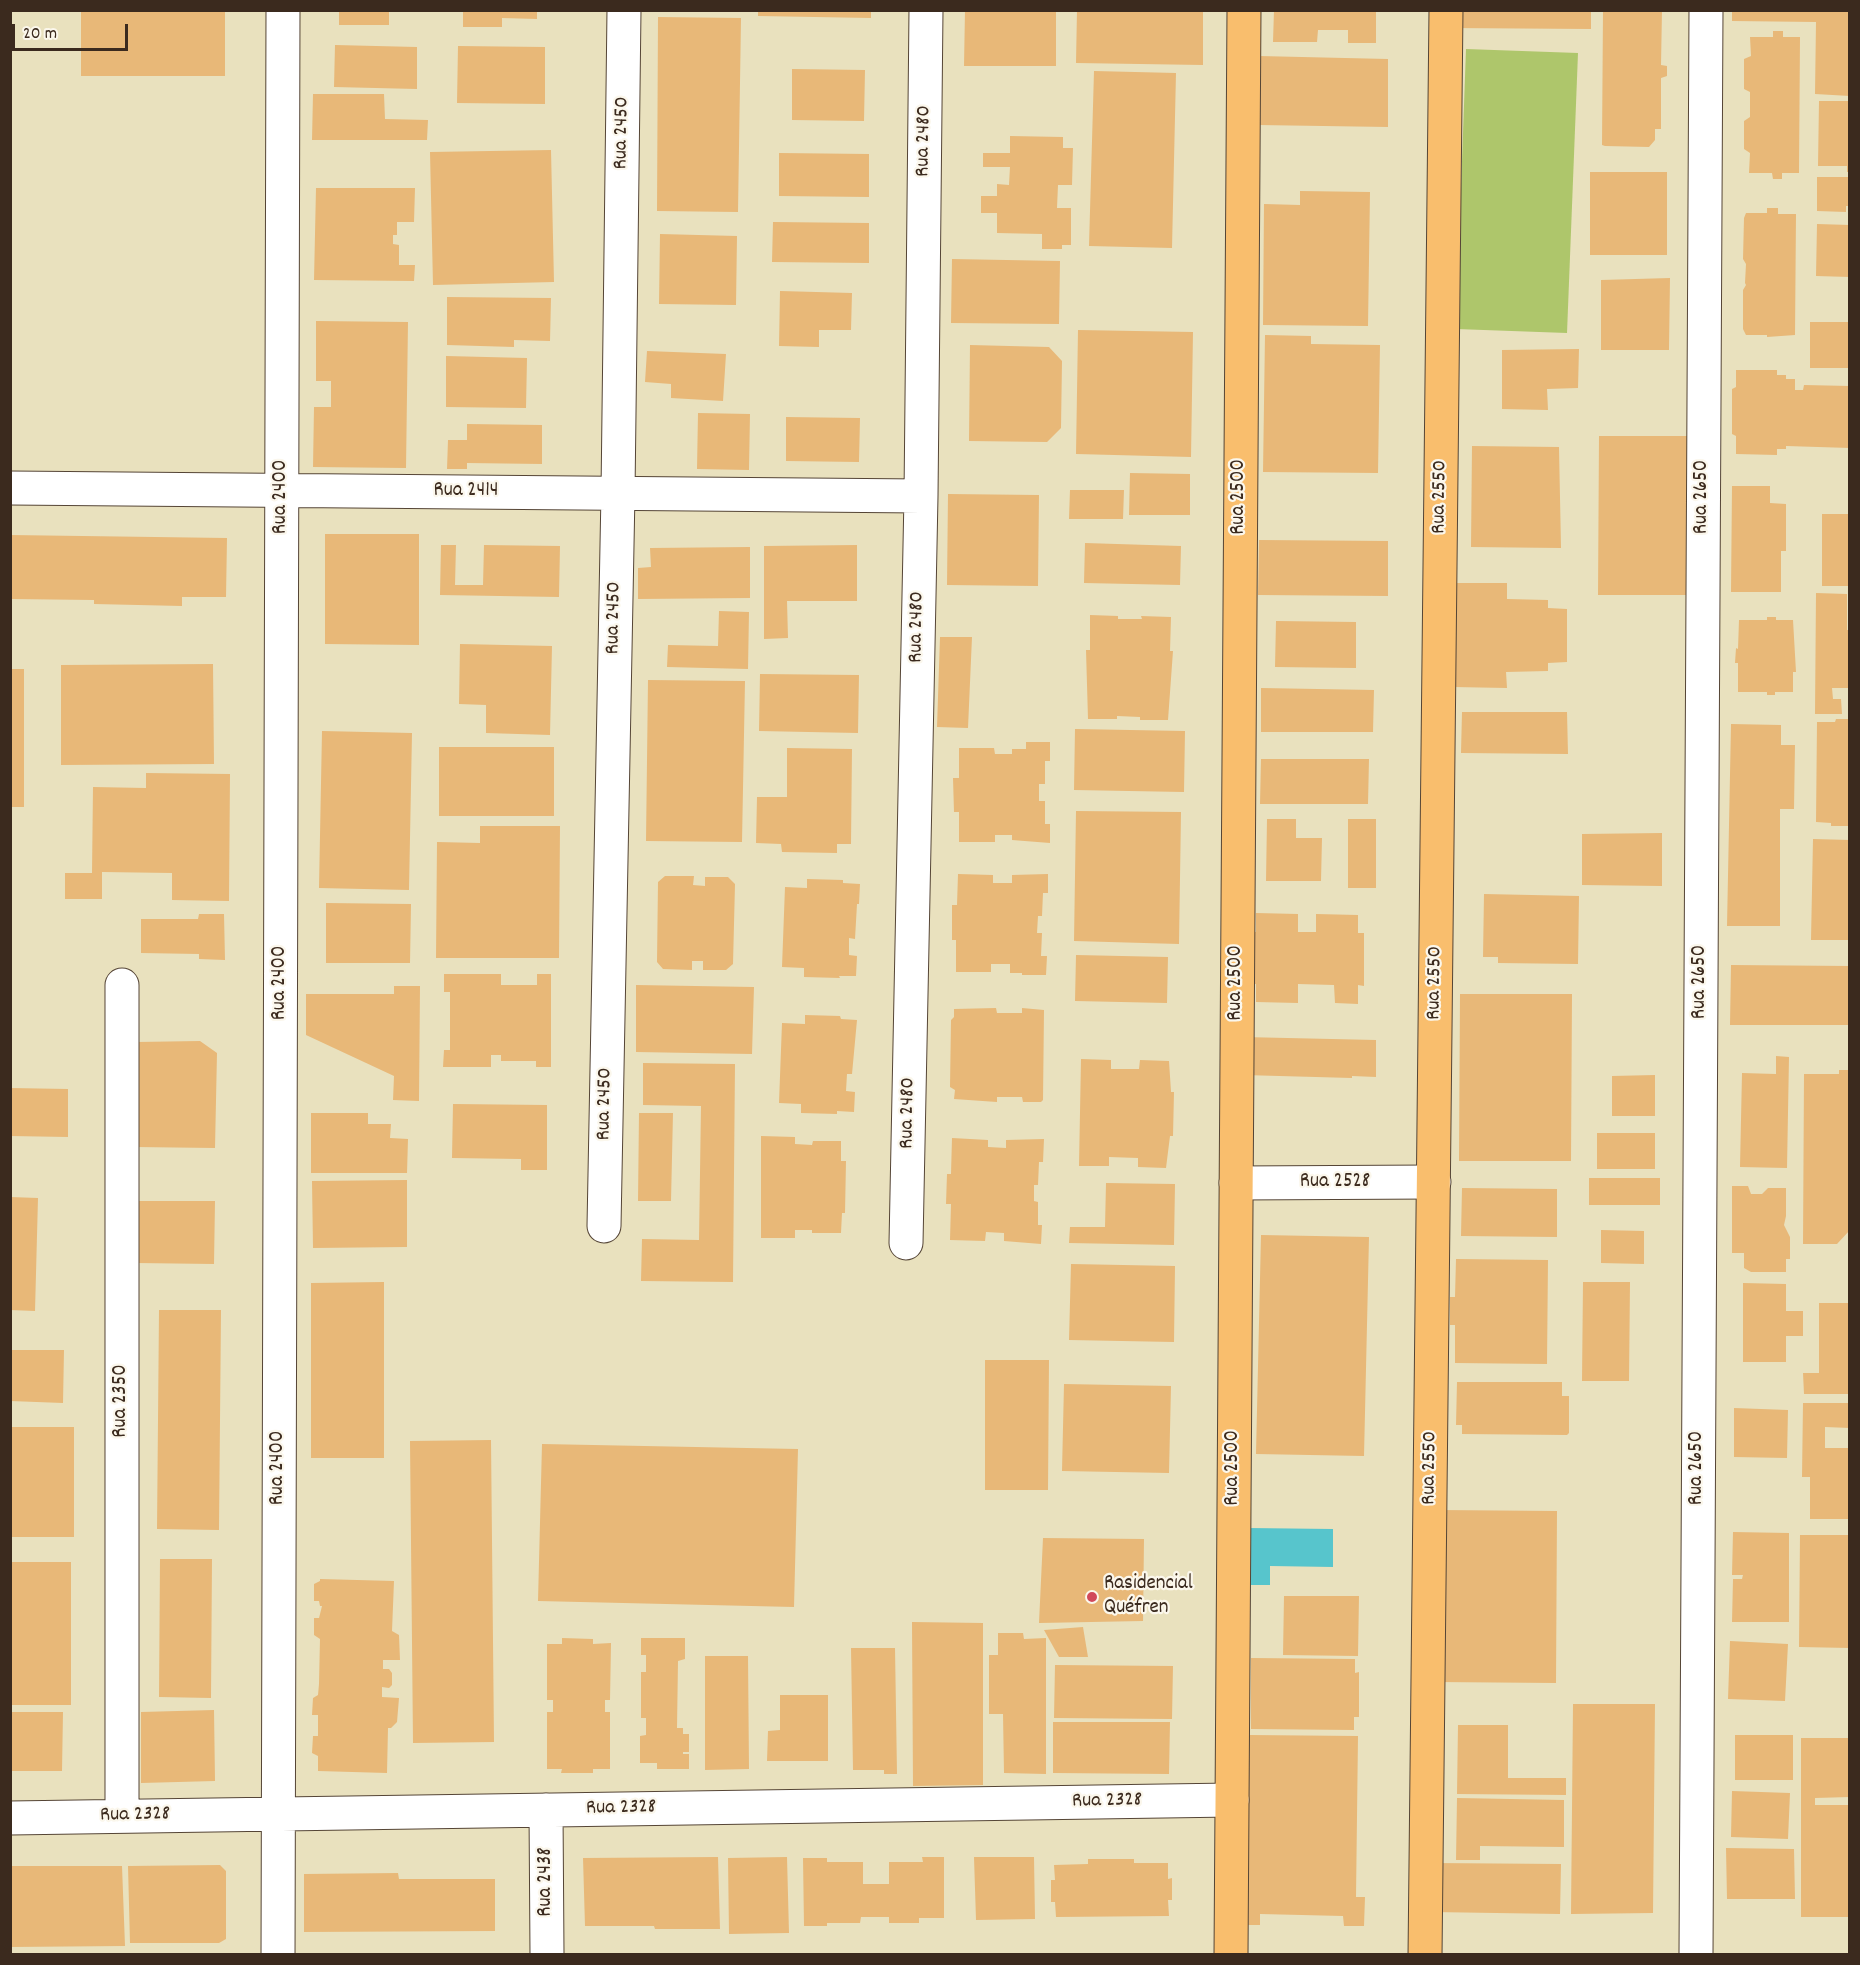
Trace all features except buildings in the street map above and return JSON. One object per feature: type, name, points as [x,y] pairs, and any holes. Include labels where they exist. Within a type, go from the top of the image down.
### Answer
[{"type":"main road","name":"Rua 2500","points":[[1231,1954],[1244,10]]},
{"type":"main road","name":"Rua 2550","points":[[1425,1954],[1446,10]]},
{"type":"street","name":"Rua 2400","points":[[278,1954],[283,10]]},
{"type":"street","name":"Rua 2450","points":[[604,1226],[618,493],[624,10]]},
{"type":"street","name":"Rua 2480","points":[[906,1243],[921,496],[926,10]]},
{"type":"street","name":"Rua 2650","points":[[1696,1954],[1706,10]]},
{"type":"street","name":"Rua 2414","points":[[10,488],[921,496]]},
{"type":"street","name":"Rua 2350","points":[[122,985],[122,1816]]},
{"type":"street","name":"Rua 2528","points":[[1236,1184],[1434,1182]]},
{"type":"street","name":"Rua 2328","points":[[10,1818],[1232,1800]]},
{"type":"street","name":"Rua 2438","points":[[546,1810],[547,1954]]},
{"type":"green space","points":[[1466,49],[1578,53],[1567,333],[1456,329]]},
{"type":"water","points":[[1248,1528],[1333,1529],[1333,1567],[1270,1566],[1270,1585],[1247,1585]]},
{"type":"place","name":"Rasidencial Quéfren","points":[[1092,1597]]}]
